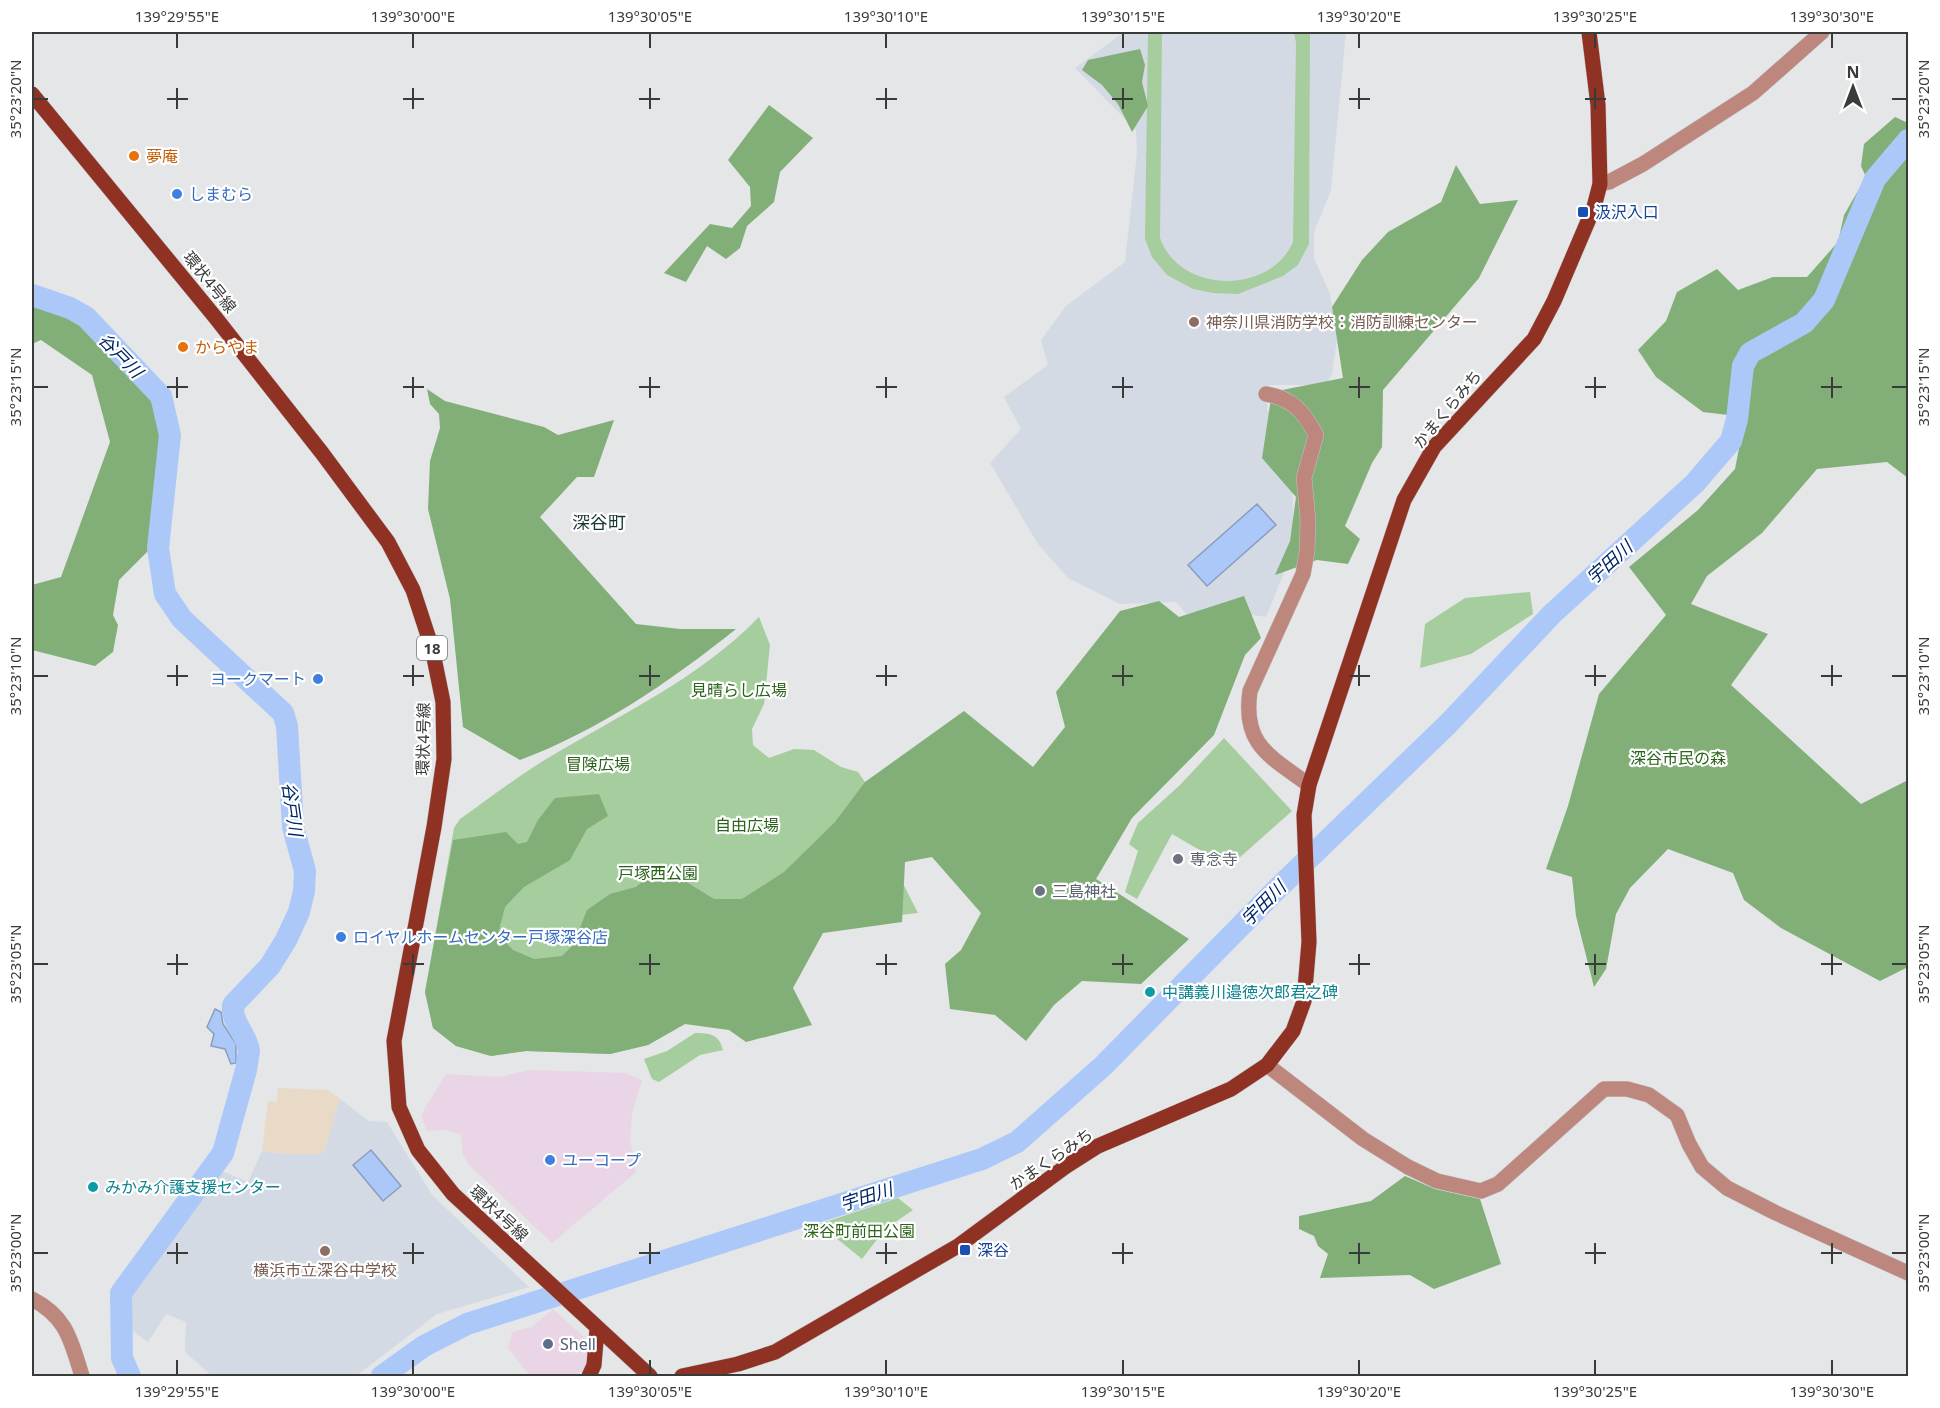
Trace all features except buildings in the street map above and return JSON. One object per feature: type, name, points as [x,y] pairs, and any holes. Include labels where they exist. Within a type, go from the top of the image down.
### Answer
[{"type":"main road","name":"かまくらみち","points":[[682,1377],[738,1364],[775,1352],[958,1246],[1065,1167],[1098,1146],[1221,1093],[1267,1065],[1293,1031],[1304,1001],[1309,942],[1304,855],[1305,815],[1309,785],[1404,500],[1434,447],[1534,339],[1576,252],[1594,207],[1600,183],[1598,105],[1589,32]]},
{"type":"main road","name":"環状4号線","points":[[32,94],[215,317],[322,453],[388,542],[413,590],[432,648],[443,702],[444,759],[434,826],[394,1041],[399,1107],[418,1150],[447,1188],[650,1377]]},
{"type":"main road","points":[[590,1377],[594,1365],[597,1329]]},
{"type":"street","points":[[1600,183],[1609,182],[1642,164],[1753,93],[1822,32]]},
{"type":"street","points":[[1266,394],[1282,396],[1295,405],[1306,416],[1316,435],[1304,478],[1308,520],[1307,552],[1303,574],[1250,691],[1247,709],[1250,731],[1268,755],[1309,785]]},
{"type":"street","points":[[1267,1065],[1382,1152],[1437,1181],[1481,1191],[1498,1184],[1604,1089],[1627,1089],[1649,1095],[1677,1115],[1702,1167],[1717,1181],[1776,1213],[1908,1272]]},
{"type":"street","points":[[32,1299],[45,1306],[64,1324],[82,1377]]},
{"type":"shaded area","name":"神奈川県消防学校：消防訓練センター","points":[[1124,32],[1346,32],[1331,190],[1314,232],[1314,258],[1330,294],[1337,339],[1332,374],[1326,385],[1268,385],[1267,410],[1288,418],[1295,546],[1266,617],[1240,613],[1211,644],[1176,602],[1120,604],[1068,578],[1038,544],[990,463],[1021,429],[1004,397],[1048,365],[1041,340],[1066,306],[1125,262],[1137,152],[1136,130],[1075,68]]},
{"type":"shaded area","name":"ユーコープ","points":[[529,1070],[625,1073],[642,1080],[632,1114],[630,1139],[636,1172],[552,1243],[469,1165],[463,1155],[461,1135],[448,1130],[427,1131],[421,1115],[446,1074],[500,1077]]},
{"type":"shaded area","points":[[278,1088],[328,1090],[340,1099],[323,1154],[262,1151],[268,1101],[277,1102]]},
{"type":"shaded area","name":"横浜市立深谷中学校","points":[[340,1099],[369,1121],[387,1122],[432,1195],[529,1287],[437,1314],[356,1376],[212,1376],[185,1352],[186,1322],[166,1314],[148,1342],[124,1325],[123,1306],[137,1281],[220,1170],[248,1182],[262,1151],[323,1154]]},
{"type":"shaded area","name":"Shell","points":[[553,1309],[586,1339],[589,1354],[583,1370],[575,1376],[530,1376],[508,1348],[512,1332],[532,1327]]},
{"type":"green space","points":[[1148,32],[1162,32],[1160,238],[1171,256],[1186,270],[1205,278],[1225,281],[1246,279],[1265,272],[1282,259],[1293,242],[1296,43],[1294,32],[1310,32],[1309,244],[1298,265],[1283,276],[1238,294],[1213,293],[1193,289],[1167,275],[1152,257],[1145,239]]},
{"type":"green space","points":[[1140,49],[1145,65],[1142,82],[1148,106],[1132,132],[1118,104],[1102,85],[1082,70],[1088,60]]},
{"type":"green space","points":[[769,105],[813,138],[780,172],[774,202],[747,226],[740,248],[726,259],[707,246],[686,282],[664,273],[710,224],[732,228],[751,206],[750,187],[728,160]]},
{"type":"green space","name":"深谷市民の森","points":[[1895,117],[1908,123],[1908,478],[1887,462],[1817,469],[1762,533],[1707,576],[1691,604],[1768,634],[1731,685],[1861,804],[1908,780],[1908,967],[1880,981],[1781,928],[1744,900],[1733,873],[1668,849],[1630,888],[1616,914],[1606,969],[1594,987],[1576,916],[1572,877],[1546,869],[1568,806],[1599,694],[1666,615],[1629,567],[1698,510],[1735,469],[1745,417],[1703,412],[1656,377],[1638,350],[1666,321],[1677,292],[1717,269],[1738,290],[1773,277],[1807,277],[1838,242],[1844,215],[1866,177],[1861,166],[1864,144]]},
{"type":"green space","points":[[1456,165],[1480,204],[1518,200],[1479,278],[1383,390],[1382,447],[1372,463],[1345,526],[1360,539],[1348,564],[1317,560],[1275,575],[1290,541],[1296,497],[1262,458],[1272,392],[1343,378],[1332,307],[1362,260],[1388,232],[1441,202]]},
{"type":"green space","points":[[32,295],[70,308],[86,317],[160,408],[165,435],[152,547],[119,580],[113,615],[118,625],[113,652],[95,666],[32,650],[32,585],[61,577],[110,442],[92,375],[41,340],[32,344]]},
{"type":"green space","points":[[427,389],[445,401],[544,427],[558,435],[614,420],[594,477],[577,477],[540,517],[636,624],[680,629],[736,629],[660,686],[605,720],[578,735],[520,760],[463,727],[450,599],[428,509],[430,461],[440,428],[439,414],[430,404]]},
{"type":"green space","points":[[1530,592],[1533,614],[1471,654],[1420,668],[1425,624],[1465,598]]},
{"type":"green space","points":[[1244,596],[1261,638],[1245,655],[1214,735],[1132,818],[1096,879],[1189,939],[1141,984],[1082,981],[1054,1005],[1026,1041],[995,1015],[950,1009],[945,964],[961,950],[981,913],[932,857],[905,862],[902,922],[823,933],[793,988],[812,1025],[746,1042],[729,1030],[685,1024],[648,1045],[610,1054],[526,1051],[491,1056],[456,1046],[433,1028],[425,992],[453,840],[506,832],[518,844],[527,842],[538,820],[555,798],[599,794],[608,816],[587,829],[570,860],[524,887],[505,907],[498,934],[513,950],[534,959],[562,956],[573,945],[587,910],[610,894],[636,887],[650,875],[675,875],[714,899],[742,899],[784,872],[835,822],[865,782],[964,711],[1033,767],[1065,727],[1056,692],[1120,611],[1159,601],[1179,617]]},
{"type":"green space","name":"戸塚西公園","points":[[759,617],[770,645],[764,704],[752,729],[753,745],[769,758],[794,749],[814,750],[841,767],[858,772],[865,782],[892,862],[918,913],[822,924],[684,1024],[648,1045],[610,1054],[526,1051],[491,1056],[456,1046],[433,1028],[425,992],[454,828],[460,819],[543,761],[656,696],[710,660]]},
{"type":"green space","points":[[1224,738],[1292,811],[1229,867],[1172,834],[1137,899],[1125,892],[1138,851],[1129,844],[1138,823],[1180,785]]},
{"type":"green space","points":[[695,1033],[713,1036],[719,1041],[723,1050],[700,1055],[659,1082],[652,1079],[644,1059],[667,1051]]},
{"type":"green space","points":[[1405,1176],[1435,1189],[1480,1199],[1501,1264],[1434,1289],[1410,1275],[1320,1278],[1328,1254],[1318,1246],[1314,1236],[1299,1229],[1299,1216],[1371,1201]]},
{"type":"green space","name":"深谷町前田公園","points":[[898,1198],[913,1210],[885,1229],[862,1259],[819,1224]]},
{"type":"water","points":[[1257,504],[1276,525],[1207,586],[1188,565]]},
{"type":"water","points":[[215,1009],[221,1012],[223,1024],[236,1044],[236,1063],[231,1064],[225,1049],[211,1046],[214,1034],[207,1027]]},
{"type":"water","points":[[371,1150],[401,1186],[383,1201],[353,1165]]},
{"type":"waterway","name":"宇田川","points":[[382,1376],[424,1346],[467,1324],[982,1159],[1017,1142],[1103,1066],[1276,890],[1448,724],[1552,614],[1695,483],[1731,441],[1737,419],[1743,366],[1750,353],[1804,323],[1824,300],[1875,179],[1908,140]]},
{"type":"waterway","name":"谷戸川","points":[[32,295],[70,308],[86,317],[161,396],[170,435],[158,548],[165,594],[182,619],[283,713],[287,726],[293,827],[305,871],[304,891],[299,912],[286,940],[270,966],[233,1005],[234,1017],[249,1051],[223,1153],[121,1293],[122,1358],[130,1376]]},
{"type":"place","name":"夢庵","points":[[134,156]]},
{"type":"place","name":"しまむら","points":[[177,194]]},
{"type":"place","name":"汲沢入口","points":[[1583,212]]},
{"type":"place","name":"神奈川県消防学校：消防訓練センター","points":[[1194,322]]},
{"type":"place","name":"からやま","points":[[183,347]]},
{"type":"place","name":"ヨークマート","points":[[318,679]]},
{"type":"place","name":"専念寺","points":[[1178,859]]},
{"type":"place","name":"三島神社","points":[[1040,891]]},
{"type":"place","name":"ロイヤルホームセンター戸塚深谷店","points":[[341,937]]},
{"type":"place","name":"中講義川邉徳次郎君之碑","points":[[1150,992]]},
{"type":"place","name":"ユーコープ","points":[[550,1160]]},
{"type":"place","name":"みかみ介護支援センター","points":[[93,1187]]},
{"type":"place","name":"深谷","points":[[965,1250]]},
{"type":"place","name":"横浜市立深谷中学校","points":[[325,1251]]},
{"type":"place","name":"Shell","points":[[548,1344]]},
{"type":"district","name":"深谷町","points":[[599,522]]},
{"type":"park label","name":"見晴らし広場","points":[[739,690]]},
{"type":"park label","name":"冒険広場","points":[[598,764]]},
{"type":"park label","name":"自由広場","points":[[747,825]]}]
